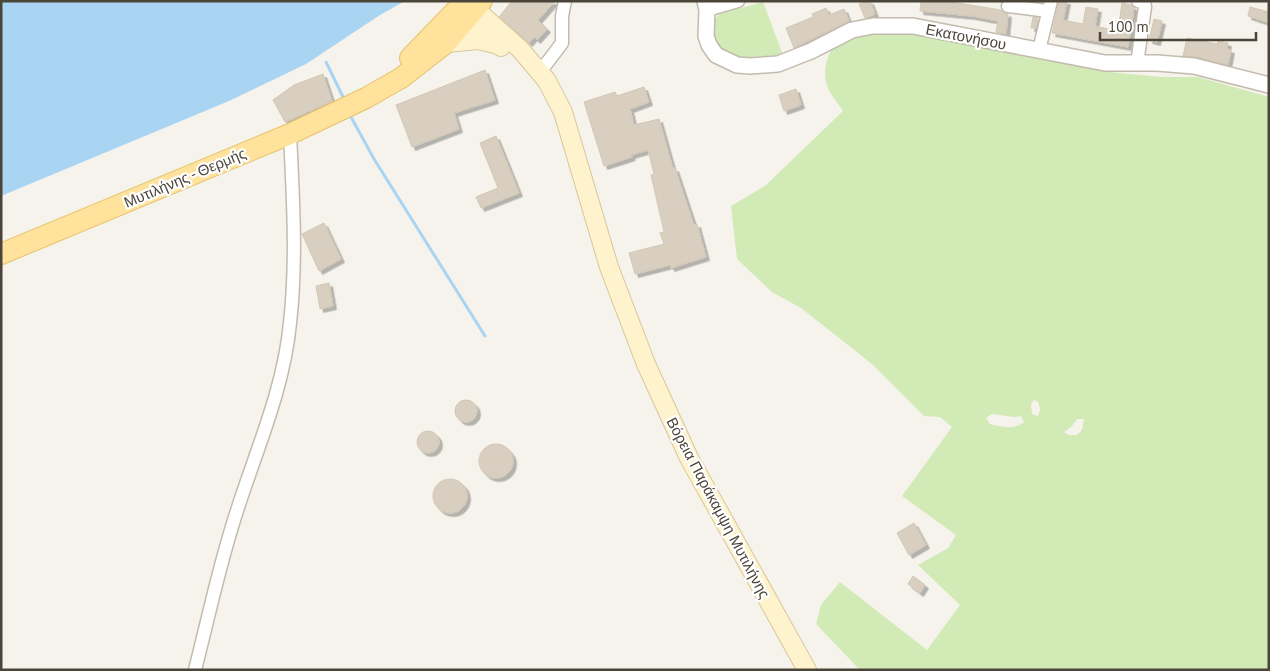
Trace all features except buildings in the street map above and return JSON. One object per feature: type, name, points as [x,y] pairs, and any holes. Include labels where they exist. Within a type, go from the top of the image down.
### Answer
[{"type":"main road","name":"Βόρεια Παράκαμψη Μυτιλήνης","points":[[470,7],[501,47],[536,68]]},
{"type":"main road","name":"Βόρεια Παράκαμψη Μυτιλήνης","points":[[470,7],[520,49],[554,92],[563,112],[609,268],[646,364],[689,458],[807,670]]},
{"type":"main road","name":"Μυτιλήνης - Θερμής","points":[[1,254],[290,134],[366,98],[401,78],[446,43],[470,7]]},
{"type":"main road","name":"Μυτιλήνης - Θερμής","points":[[366,98],[470,7]]},
{"type":"main road","points":[[446,43],[478,40],[501,47]]},
{"type":"street","points":[[536,68],[562,43],[562,8],[565,1]]},
{"type":"street","points":[[706,6],[738,1]]},
{"type":"street","points":[[1138,1],[1144,3],[1145,6],[1138,64]]},
{"type":"street","name":"Εκατονήσου","points":[[706,6],[706,36],[709,45],[716,55],[737,65],[778,64],[811,51],[852,30],[892,25],[913,26],[1003,45],[1105,63],[1138,64],[1157,62],[1194,66],[1269,85]]},
{"type":"street","points":[[1008,6],[1049,6],[1039,50]]},
{"type":"street","points":[[195,670],[231,530],[282,376],[290,324],[294,270],[290,134]]},
{"type":"green space","points":[[763,2],[783,55],[733,58],[715,50],[708,26],[720,14]]},
{"type":"green space","points":[[909,31],[999,51],[1109,72],[1162,77],[1198,77],[1269,97],[1269,670],[860,670],[816,624],[821,605],[840,582],[927,650],[960,605],[918,565],[948,548],[956,535],[902,496],[952,427],[940,417],[924,416],[872,364],[801,308],[772,292],[737,259],[731,206],[765,186],[843,111],[829,90],[825,78],[826,64],[831,45],[856,34]],"holes":[[[1034,400],[1038,402],[1040,409],[1038,416],[1032,414],[1031,404]],[[992,414],[1021,416],[1024,422],[1012,427],[1003,427],[990,424],[986,418]],[[1077,419],[1084,419],[1082,430],[1077,435],[1069,435],[1064,432]]]},
{"type":"water","points":[[1,1],[405,1],[380,15],[306,64],[229,101],[1,196]]},
{"type":"waterway","points":[[326,62],[344,99]]},
{"type":"waterway","points":[[351,117],[374,159],[485,336]]}]
